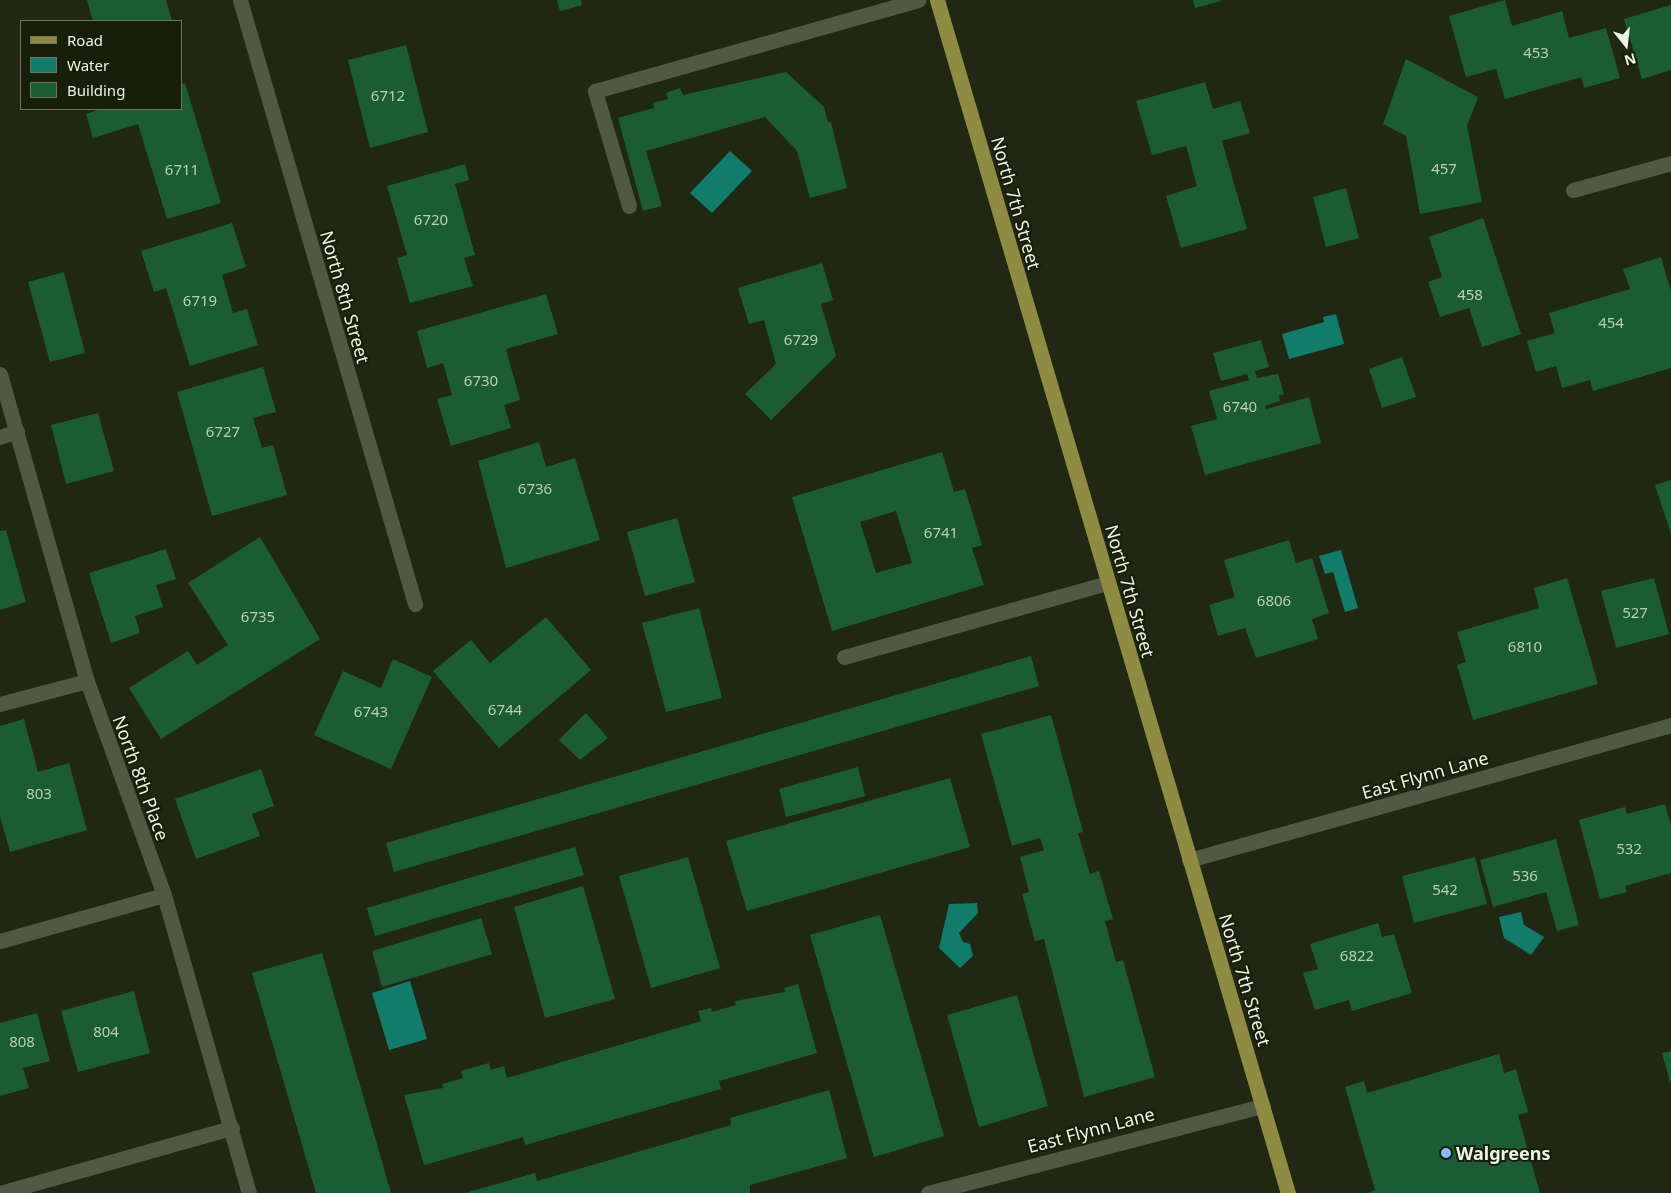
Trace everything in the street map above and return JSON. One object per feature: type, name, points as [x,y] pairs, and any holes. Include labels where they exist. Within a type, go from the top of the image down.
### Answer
[{"type":"main road","name":"North 7th Street","points":[[937,0],[1288,1193]]},
{"type":"street","name":"North 8th Street","points":[[240,0],[414,604]]},
{"type":"street","points":[[629,206],[595,91],[918,0]]},
{"type":"street","points":[[1573,190],[1671,164]]},
{"type":"street","name":"North 8th Place","points":[[0,374],[87,681],[164,895],[249,1193]]},
{"type":"street","points":[[0,436],[17,431]]},
{"type":"street","points":[[844,657],[1108,583]]},
{"type":"street","points":[[0,704],[87,681]]},
{"type":"street","name":"East Flynn Lane","points":[[1189,860],[1671,725]]},
{"type":"street","points":[[0,941],[164,895]]},
{"type":"street","name":"East Flynn Lane","points":[[928,1193],[1263,1106]]},
{"type":"street","points":[[0,1193],[232,1128]]},
{"type":"water","points":[[730,151],[752,171],[712,213],[690,193]]},
{"type":"water","points":[[1336,314],[1344,344],[1289,359],[1282,334],[1324,322],[1323,317]]},
{"type":"water","points":[[1341,550],[1358,608],[1345,612],[1333,572],[1325,574],[1319,556]]},
{"type":"water","points":[[977,903],[978,913],[959,933],[963,942],[970,944],[973,956],[960,968],[939,948],[949,904]]},
{"type":"water","points":[[1521,912],[1524,925],[1544,937],[1531,955],[1504,938],[1499,917]]},
{"type":"water","points":[[410,981],[427,1039],[389,1050],[372,993]]},
{"type":"building","points":[[87,0],[166,0],[172,20],[93,20]]},
{"type":"building","points":[[557,0],[581,0],[582,5],[560,11]]},
{"type":"building","points":[[1193,0],[1221,0],[1221,1],[1195,8]]},
{"type":"building","points":[[1505,0],[1512,26],[1562,11],[1569,38],[1606,28],[1620,78],[1584,88],[1581,77],[1505,99],[1496,69],[1466,77],[1449,16]]},
{"type":"building","points":[[1671,5],[1671,70],[1642,79],[1624,19]]},
{"type":"building","points":[[406,45],[428,132],[370,148],[348,60]]},
{"type":"building","points":[[1406,59],[1478,97],[1467,126],[1482,202],[1420,214],[1406,136],[1383,124]]},
{"type":"building","points":[[786,72],[824,107],[828,122],[831,122],[847,188],[810,198],[797,151],[765,117],[646,151],[662,206],[643,211],[618,118],[654,108],[653,103],[668,99],[666,93],[680,88],[683,95]]},
{"type":"building","points":[[1205,82],[1213,109],[1240,101],[1250,133],[1222,141],[1247,229],[1181,248],[1166,196],[1197,186],[1186,146],[1152,155],[1136,101]]},
{"type":"building","points":[[185,83],[221,203],[167,219],[138,124],[93,138],[86,114],[98,110],[182,110],[182,84]]},
{"type":"building","points":[[465,164],[469,180],[455,184],[475,255],[464,258],[473,286],[410,303],[397,258],[407,255],[387,186]]},
{"type":"building","points":[[1346,188],[1359,238],[1326,247],[1313,197]]},
{"type":"building","points":[[1483,218],[1521,334],[1482,347],[1469,308],[1440,317],[1428,282],[1442,277],[1429,237]]},
{"type":"building","points":[[232,223],[246,267],[222,275],[233,313],[247,309],[258,345],[190,366],[166,288],[154,292],[141,251]]},
{"type":"building","points":[[1661,257],[1671,292],[1671,368],[1593,391],[1590,380],[1562,388],[1556,366],[1536,372],[1527,341],[1555,333],[1549,313],[1630,289],[1623,269]]},
{"type":"building","points":[[822,263],[833,300],[821,304],[836,356],[771,420],[745,394],[776,364],[764,320],[749,324],[738,288]]},
{"type":"building","points":[[64,272],[85,353],[50,362],[28,282]]},
{"type":"building","points":[[546,294],[558,334],[506,349],[520,400],[504,405],[511,428],[451,446],[437,399],[452,395],[443,363],[427,368],[417,331]]},
{"type":"building","points":[[1261,340],[1269,367],[1255,371],[1257,378],[1278,374],[1284,394],[1279,395],[1280,401],[1265,406],[1266,409],[1309,397],[1321,443],[1205,475],[1191,426],[1217,419],[1209,391],[1249,380],[1247,374],[1221,381],[1213,353]]},
{"type":"building","points":[[1402,357],[1416,397],[1382,408],[1369,369]]},
{"type":"building","points":[[263,367],[276,412],[253,418],[262,448],[273,445],[287,495],[212,516],[177,392]]},
{"type":"building","points":[[98,413],[114,471],[66,484],[51,425]]},
{"type":"building","points":[[539,442],[546,467],[575,458],[600,540],[506,568],[478,461]]},
{"type":"building","points":[[942,452],[954,492],[965,489],[982,545],[972,548],[984,585],[832,631],[792,497]],"holes":[[[896,511],[912,563],[876,573],[860,522]]]},
{"type":"building","points":[[1671,480],[1671,534],[1655,485]]},
{"type":"building","points":[[677,518],[695,582],[645,596],[627,532]]},
{"type":"building","points":[[6,530],[26,602],[0,610],[0,531]]},
{"type":"building","points":[[260,537],[320,639],[161,739],[129,688],[188,651],[197,665],[228,645],[188,583]]},
{"type":"building","points":[[1289,540],[1296,563],[1312,558],[1329,613],[1312,619],[1318,639],[1256,658],[1245,628],[1218,636],[1209,605],[1235,597],[1224,560]]},
{"type":"building","points":[[166,549],[176,579],[156,585],[163,607],[135,616],[140,633],[111,643],[89,573]]},
{"type":"building","points":[[1567,578],[1598,684],[1473,720],[1457,665],[1466,662],[1457,632],[1539,608],[1534,588]]},
{"type":"building","points":[[1654,578],[1669,634],[1616,648],[1601,591]]},
{"type":"building","points":[[699,608],[722,698],[666,712],[642,623]]},
{"type":"building","points":[[546,617],[591,670],[499,748],[433,671],[471,640],[490,663]]},
{"type":"building","points":[[1031,656],[1039,686],[394,872],[386,843]]},
{"type":"building","points":[[393,659],[432,677],[391,769],[314,735],[343,671],[381,688]]},
{"type":"building","points":[[586,713],[608,738],[580,760],[559,740]]},
{"type":"building","points":[[1051,715],[1083,832],[1078,833],[1090,874],[1099,871],[1113,919],[1105,921],[1116,962],[1123,960],[1155,1077],[1084,1097],[1044,939],[1035,941],[1022,894],[1029,892],[1020,857],[1044,850],[1040,838],[1012,846],[981,734]]},
{"type":"building","points":[[24,719],[38,772],[69,763],[87,830],[10,852],[0,816],[0,726]]},
{"type":"building","points":[[858,767],[865,796],[786,817],[779,789]]},
{"type":"building","points":[[261,769],[274,806],[252,814],[260,836],[196,859],[175,799]]},
{"type":"building","points":[[950,778],[970,847],[747,911],[726,841]]},
{"type":"building","points":[[1665,804],[1671,825],[1671,873],[1625,886],[1627,892],[1600,899],[1579,820],[1625,807],[1627,814]]},
{"type":"building","points":[[1556,839],[1579,925],[1557,931],[1546,892],[1493,907],[1480,860]]},
{"type":"building","points":[[575,847],[584,875],[375,936],[367,908]]},
{"type":"building","points":[[688,857],[720,968],[651,988],[619,876]]},
{"type":"building","points":[[1475,857],[1487,904],[1414,923],[1402,876]]},
{"type":"building","points":[[583,886],[615,999],[545,1018],[514,907]]},
{"type":"building","points":[[880,915],[944,1136],[874,1157],[810,935]]},
{"type":"building","points":[[481,918],[492,954],[382,987],[372,951]]},
{"type":"building","points":[[1378,923],[1382,937],[1394,934],[1412,993],[1352,1011],[1349,1000],[1315,1010],[1303,973],[1318,969],[1310,944]]},
{"type":"building","points":[[322,953],[391,1193],[316,1193],[252,973]]},
{"type":"building","points":[[798,984],[817,1053],[719,1081],[721,1089],[525,1145],[523,1137],[424,1165],[404,1095],[443,1088],[442,1084],[463,1078],[461,1071],[489,1063],[491,1070],[504,1066],[507,1078],[701,1021],[698,1011],[711,1008],[712,1012],[736,1005],[735,1001],[785,992],[784,988]]},
{"type":"building","points":[[134,991],[150,1053],[78,1072],[61,1011]]},
{"type":"building","points":[[1017,995],[1048,1106],[979,1127],[947,1015]]},
{"type":"building","points":[[37,1013],[50,1061],[23,1068],[29,1088],[0,1096],[0,1023]]},
{"type":"building","points":[[1671,1051],[1671,1082],[1670,1082],[1662,1053]]},
{"type":"building","name":"Walgreens","points":[[1499,1054],[1504,1073],[1516,1069],[1528,1112],[1518,1115],[1540,1193],[1368,1193],[1375,1190],[1345,1087],[1364,1081],[1367,1093]]},
{"type":"building","points":[[829,1090],[847,1158],[750,1185],[750,1193],[465,1193],[535,1173],[537,1181],[731,1125],[730,1118]]},
{"type":"place","name":"Walgreens","points":[[1446,1153]]}]
